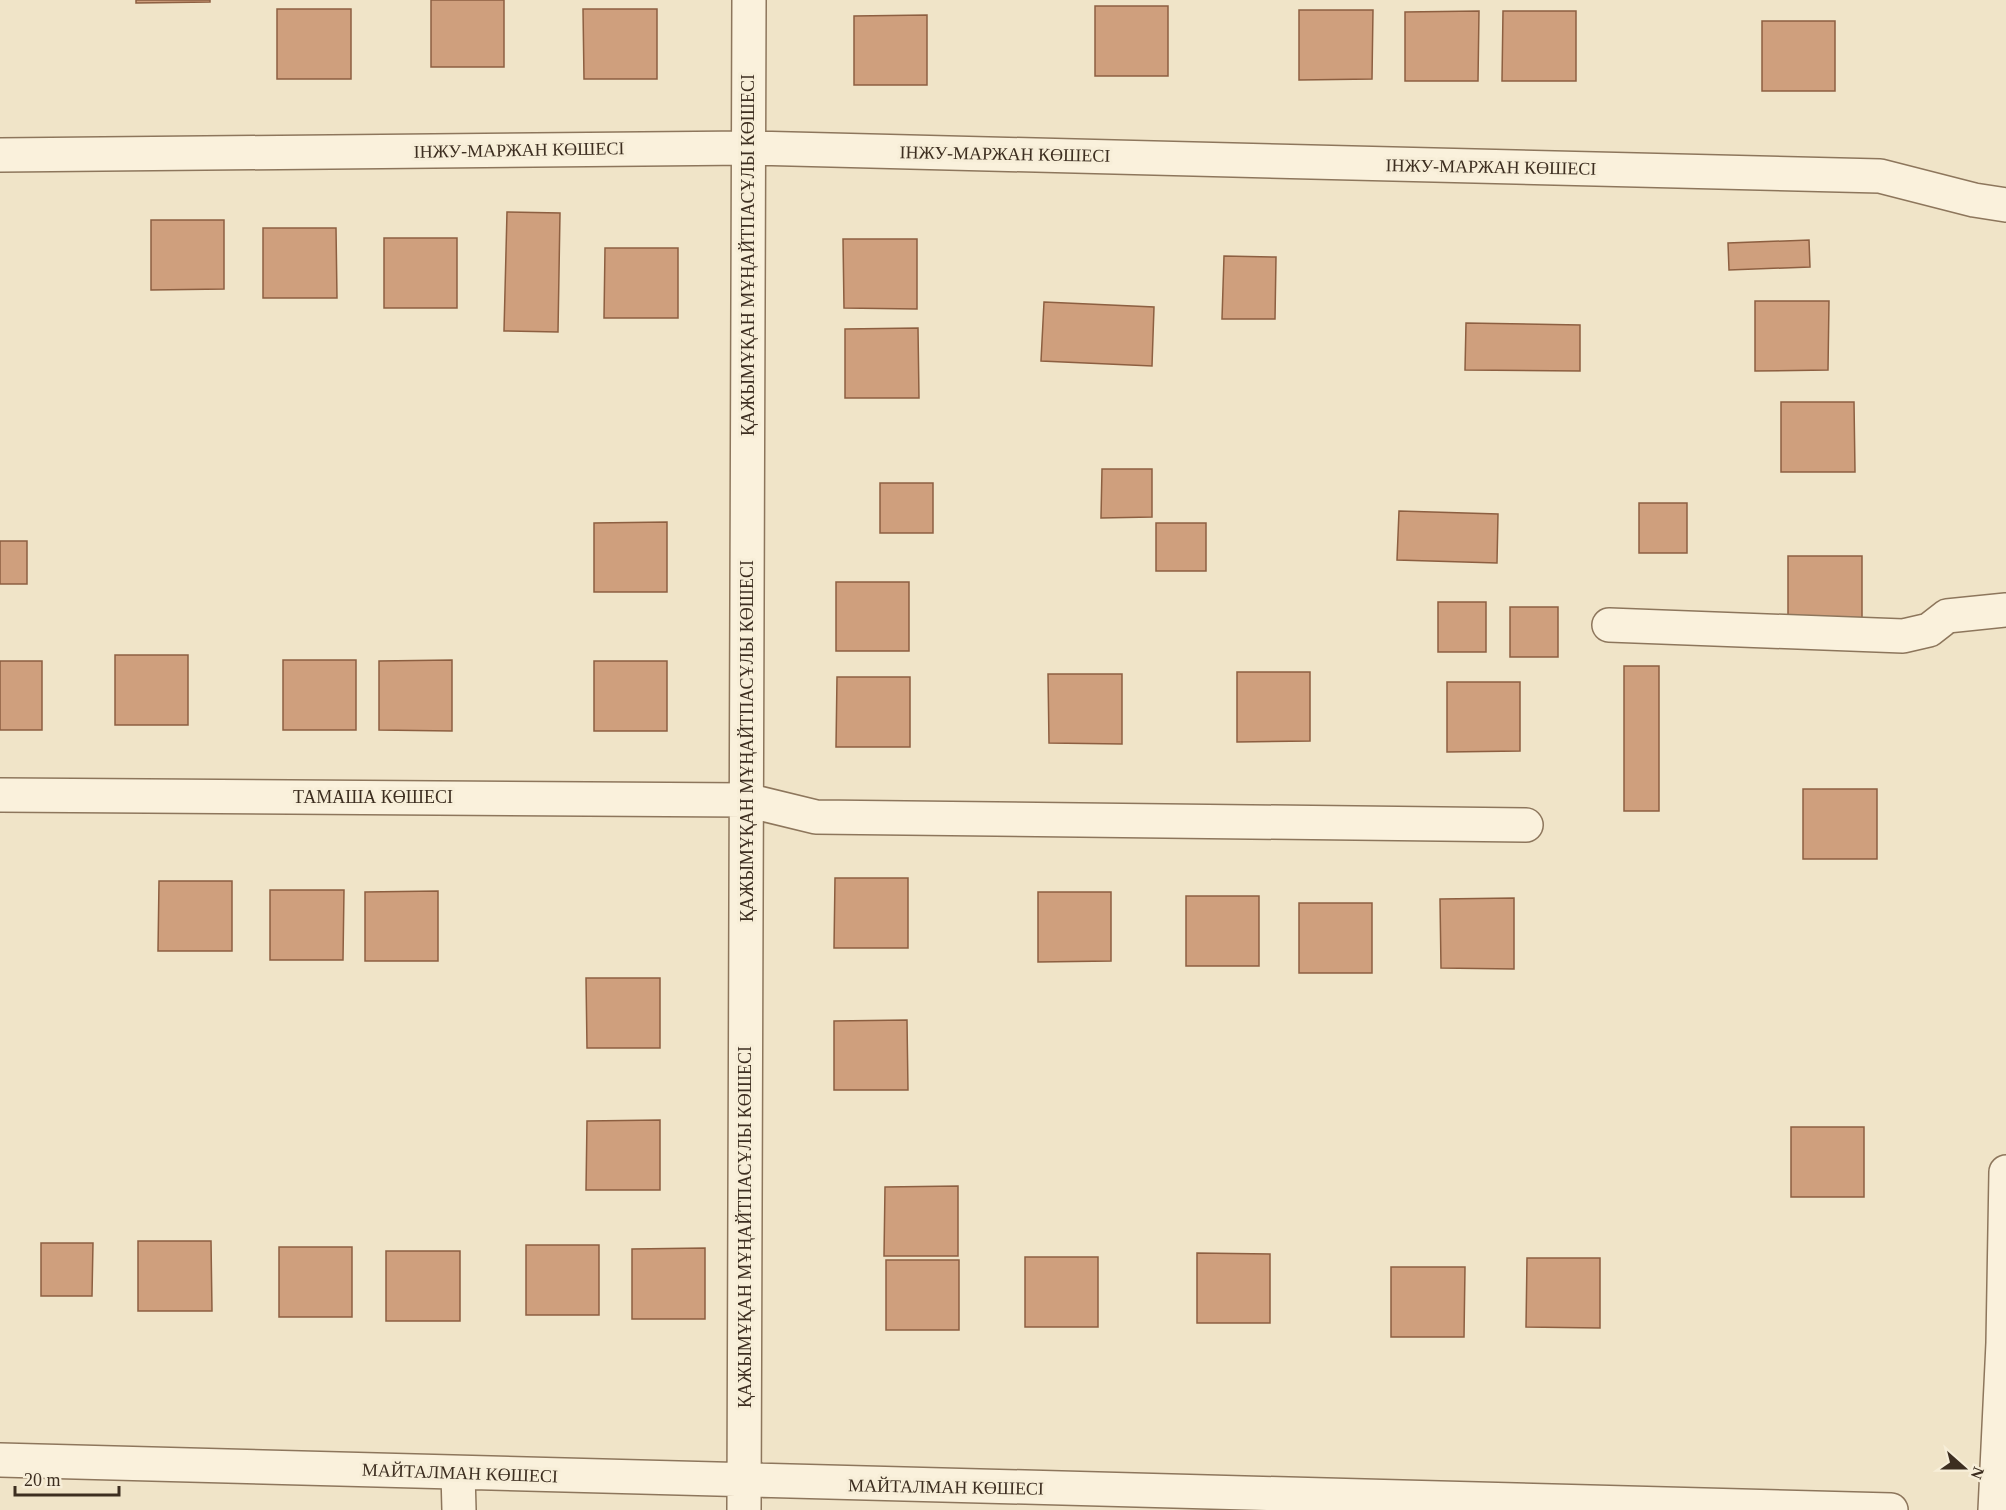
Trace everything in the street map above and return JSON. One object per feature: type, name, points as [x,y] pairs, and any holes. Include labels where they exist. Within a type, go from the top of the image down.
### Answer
[{"type":"street","name":"ҚАЖЫМҰҚАН МҰҢАЙТПАСҰЛЫ КӨШЕСІ","points":[[744,1496],[749,0]]},
{"type":"street","name":"ІНЖУ-МАРЖАН КӨШЕСІ","points":[[0,155],[748,148],[1880,177],[1974,200],[2006,205]]},
{"type":"street","points":[[1609,625],[1903,636],[1929,630],[1947,616],[2006,610]]},
{"type":"street","name":"ТАМАША КӨШЕСІ","points":[[0,795],[746,801],[816,817],[1526,825]]},
{"type":"street","points":[[1995,1510],[2004,1343],[2006,1172]]},
{"type":"street","name":"МАЙТАЛМАН КӨШЕСІ","points":[[0,1460],[458,1473],[744,1496],[1891,1510]]},
{"type":"street","points":[[458,1473],[459,1510]]},
{"type":"building","points":[[136,0],[210,0],[210,2],[136,3]]},
{"type":"building","points":[[431,0],[504,0],[504,67],[431,67]]},
{"type":"building","points":[[1095,6],[1168,6],[1168,76],[1095,76]]},
{"type":"building","points":[[277,9],[351,9],[351,79],[277,79]]},
{"type":"building","points":[[583,9],[657,9],[657,79],[584,79]]},
{"type":"building","points":[[1299,10],[1373,10],[1372,79],[1299,80]]},
{"type":"building","points":[[1479,11],[1478,81],[1405,81],[1405,12]]},
{"type":"building","points":[[1503,11],[1576,11],[1576,81],[1502,81]]},
{"type":"building","points":[[927,15],[927,85],[854,85],[854,16]]},
{"type":"building","points":[[1762,21],[1835,21],[1835,91],[1762,91]]},
{"type":"building","points":[[507,212],[560,213],[558,332],[504,331]]},
{"type":"building","points":[[151,220],[224,220],[224,289],[151,290]]},
{"type":"building","points":[[263,228],[336,228],[337,298],[263,298]]},
{"type":"building","points":[[384,238],[457,238],[457,308],[384,308]]},
{"type":"building","points":[[843,239],[917,239],[917,309],[844,308]]},
{"type":"building","points":[[1809,240],[1810,267],[1729,270],[1728,243]]},
{"type":"building","points":[[605,248],[678,248],[678,318],[604,318]]},
{"type":"building","points":[[1224,256],[1276,257],[1275,319],[1222,319]]},
{"type":"building","points":[[1755,301],[1829,301],[1828,370],[1755,371]]},
{"type":"building","points":[[1044,302],[1154,307],[1152,366],[1041,361]]},
{"type":"building","points":[[1466,323],[1580,325],[1580,371],[1465,370]]},
{"type":"building","points":[[918,328],[919,398],[845,398],[845,329]]},
{"type":"building","points":[[1781,402],[1854,402],[1855,472],[1781,472]]},
{"type":"building","points":[[1102,469],[1152,469],[1152,517],[1101,518]]},
{"type":"building","points":[[880,483],[933,483],[933,533],[880,533]]},
{"type":"building","points":[[1639,503],[1687,503],[1687,553],[1639,553]]},
{"type":"building","points":[[1399,511],[1498,514],[1497,563],[1397,560]]},
{"type":"building","points":[[667,522],[667,592],[594,592],[594,523]]},
{"type":"building","points":[[1156,523],[1206,523],[1206,571],[1156,571]]},
{"type":"building","points":[[0,541],[27,541],[27,584],[0,584]]},
{"type":"building","points":[[1788,556],[1862,556],[1862,626],[1788,626]]},
{"type":"building","points":[[836,582],[909,582],[909,651],[836,651]]},
{"type":"building","points":[[1438,602],[1486,602],[1486,652],[1438,652]]},
{"type":"building","points":[[1510,607],[1558,607],[1558,657],[1510,657]]},
{"type":"building","points":[[115,655],[188,655],[188,725],[115,725]]},
{"type":"building","points":[[283,660],[356,660],[356,730],[283,730]]},
{"type":"building","points":[[452,660],[452,731],[379,730],[379,661]]},
{"type":"building","points":[[0,661],[42,661],[42,730],[0,730]]},
{"type":"building","points":[[594,661],[667,661],[667,731],[594,731]]},
{"type":"building","points":[[1624,666],[1659,666],[1659,811],[1624,811]]},
{"type":"building","points":[[1237,672],[1310,672],[1310,741],[1237,742]]},
{"type":"building","points":[[1048,674],[1122,674],[1122,744],[1049,743]]},
{"type":"building","points":[[837,677],[910,677],[910,747],[836,747]]},
{"type":"building","points":[[1447,682],[1520,682],[1520,751],[1447,752]]},
{"type":"building","points":[[1803,789],[1877,789],[1877,859],[1803,859]]},
{"type":"building","points":[[835,878],[908,878],[908,948],[834,948]]},
{"type":"building","points":[[159,881],[232,881],[232,951],[158,951]]},
{"type":"building","points":[[270,890],[344,890],[343,960],[270,960]]},
{"type":"building","points":[[438,891],[438,961],[365,961],[365,892]]},
{"type":"building","points":[[1038,892],[1111,892],[1111,961],[1038,962]]},
{"type":"building","points":[[1186,896],[1259,896],[1259,966],[1186,966]]},
{"type":"building","points":[[1514,898],[1514,969],[1441,968],[1440,899]]},
{"type":"building","points":[[1299,903],[1372,903],[1372,973],[1299,973]]},
{"type":"building","points":[[586,978],[660,978],[660,1048],[587,1048]]},
{"type":"building","points":[[907,1020],[908,1090],[834,1090],[834,1021]]},
{"type":"building","points":[[660,1120],[660,1190],[586,1190],[587,1121]]},
{"type":"building","points":[[1791,1127],[1864,1127],[1864,1197],[1791,1197]]},
{"type":"building","points":[[958,1186],[958,1256],[884,1256],[885,1187]]},
{"type":"building","points":[[138,1241],[211,1241],[212,1311],[138,1311]]},
{"type":"building","points":[[41,1243],[93,1243],[92,1296],[41,1296]]},
{"type":"building","points":[[526,1245],[599,1245],[599,1315],[526,1315]]},
{"type":"building","points":[[279,1247],[352,1247],[352,1317],[279,1317]]},
{"type":"building","points":[[705,1248],[705,1319],[632,1319],[632,1249]]},
{"type":"building","points":[[386,1251],[460,1251],[460,1321],[386,1321]]},
{"type":"building","points":[[1197,1253],[1270,1254],[1270,1323],[1197,1323]]},
{"type":"building","points":[[1025,1257],[1098,1257],[1098,1327],[1025,1327]]},
{"type":"building","points":[[1527,1258],[1600,1258],[1600,1328],[1526,1327]]},
{"type":"building","points":[[886,1260],[959,1260],[959,1330],[886,1330]]},
{"type":"building","points":[[1391,1267],[1465,1267],[1464,1337],[1391,1337]]}]
